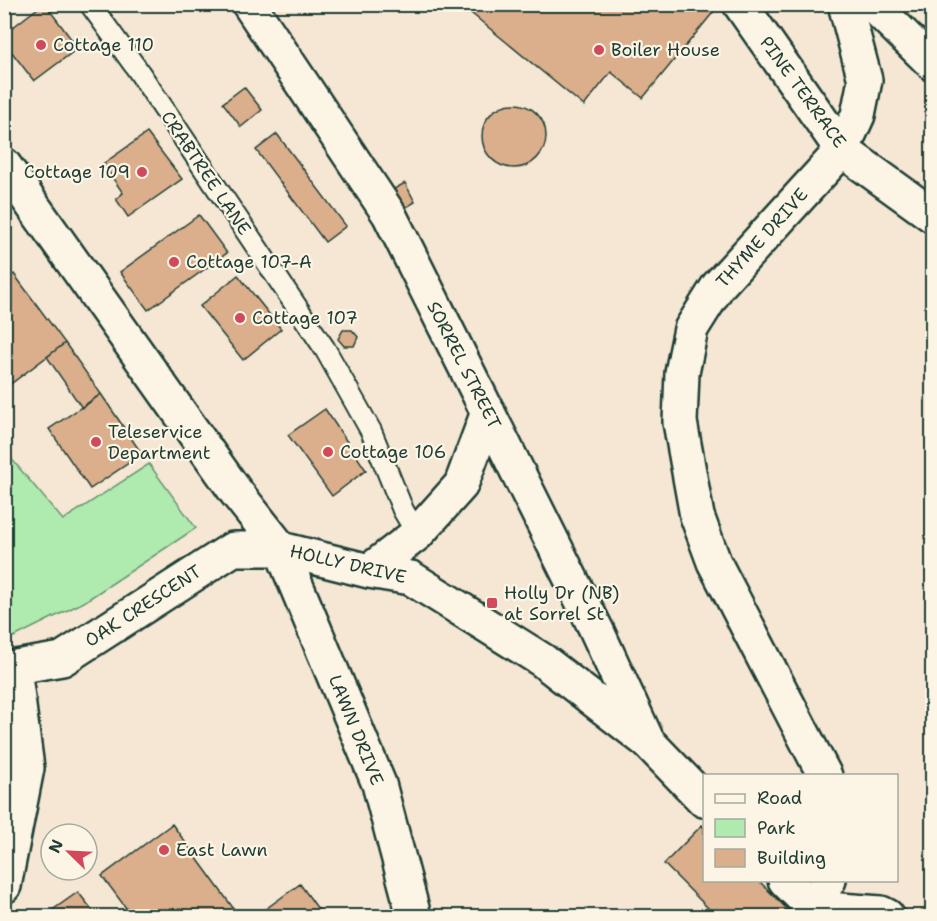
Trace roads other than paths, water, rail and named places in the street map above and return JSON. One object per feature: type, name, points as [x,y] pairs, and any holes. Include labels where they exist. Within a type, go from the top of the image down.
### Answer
[{"type":"street","name":"SORREL STREET","points":[[249,4],[389,214],[596,629],[648,742]]},
{"type":"street","name":"PINE TERRACE","points":[[740,4],[842,150],[933,215]]},
{"type":"street","name":"THYME DRIVE","points":[[824,774],[714,562],[697,516],[680,422],[682,373],[691,329],[718,285],[842,150],[858,115],[865,80],[845,4]]},
{"type":"street","points":[[872,4],[933,63]]},
{"type":"street","name":"HOLLY DRIVE","points":[[4,165],[236,492],[282,549],[369,571],[411,578],[450,601],[542,660],[648,742],[703,798]]},
{"type":"street","points":[[369,571],[417,534],[461,485],[488,412]]},
{"type":"street","name":"OAK CRESCENT","points":[[9,668],[62,659],[233,549],[282,549]]},
{"type":"street","name":"LAWN DRIVE","points":[[282,549],[379,784],[414,916]]},
{"type":"street","points":[[4,886],[27,768],[9,668]]},
{"type":"street","points":[[787,882],[817,912],[881,913],[887,916]]},
{"type":"street","points":[[817,912],[828,882]]},
{"type":"lane","name":"CRABTREE LANE","points":[[90,4],[325,349],[371,430],[403,510],[417,534]]},
{"type":"place","name":"Cottage 110","points":[[41,45]]},
{"type":"place","name":"Boiler House","points":[[599,50]]},
{"type":"place","name":"Cottage 109","points":[[142,172]]},
{"type":"place","name":"Cottage 107-A","points":[[174,262]]},
{"type":"place","name":"Cottage 107","points":[[240,318]]},
{"type":"place","name":"Teleservice Department","points":[[96,442]]},
{"type":"place","name":"Cottage 106","points":[[328,452]]},
{"type":"place","name":"Holly Dr (NB) at Sorrel St","points":[[492,603]]},
{"type":"place","name":"East Lawn","points":[[164,850]]}]
